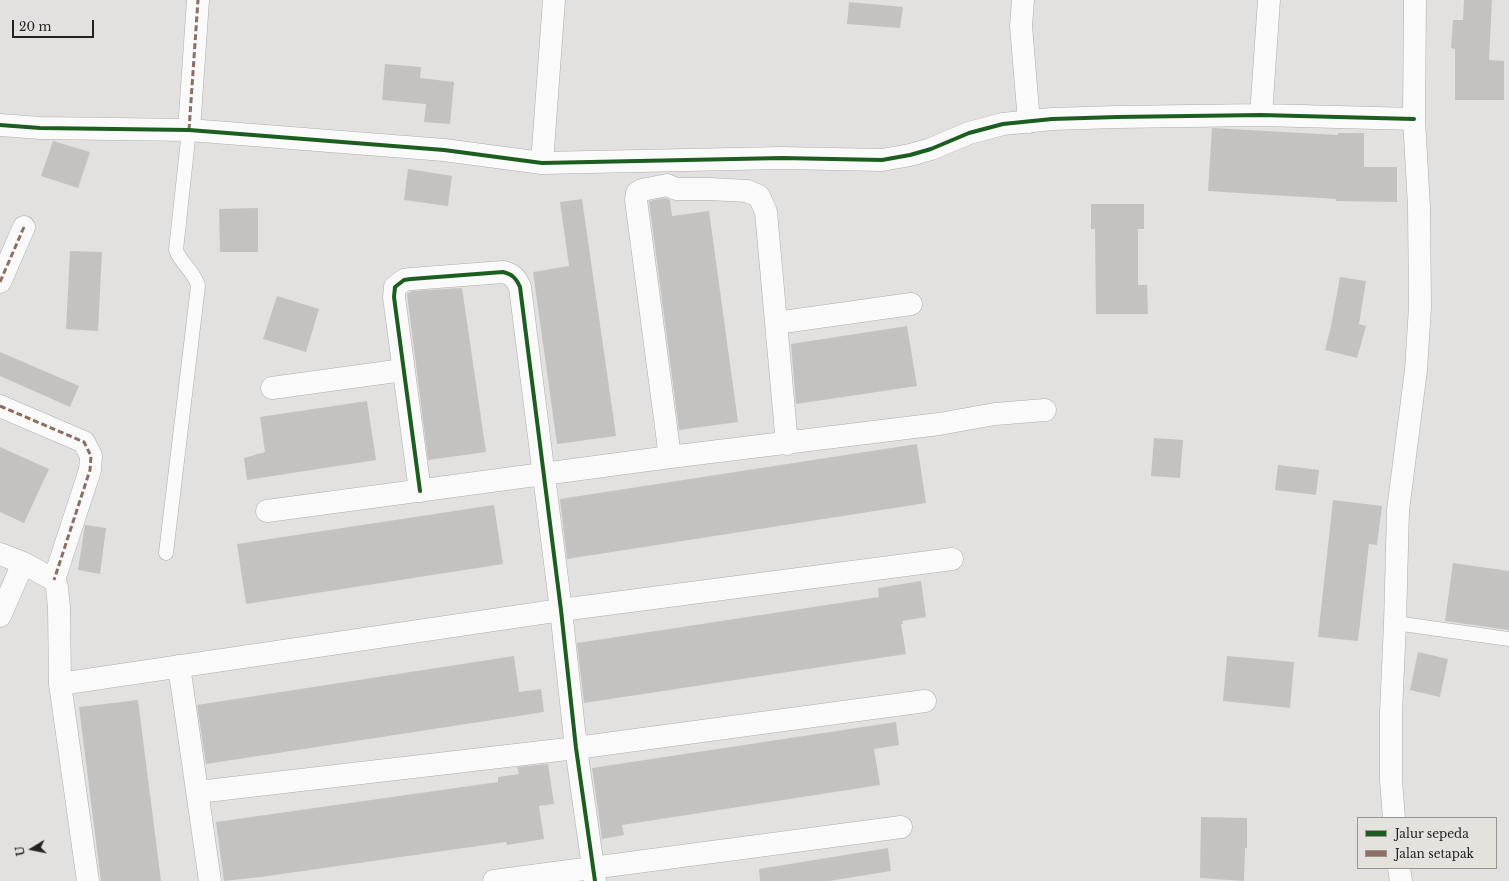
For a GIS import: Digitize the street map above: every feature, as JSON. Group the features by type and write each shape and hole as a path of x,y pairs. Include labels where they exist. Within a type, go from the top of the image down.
{"street":[{"path":"188,130 198,0"},
{"path":"542,163 554,0"},
{"path":"1023,0 1021,26 1029,122"},
{"path":"1261,115 1269,0"},
{"path":"1394,817 1391,780 1391,713 1398,510 1416,370 1420,308 1419,207 1414,118 1415,0"},
{"path":"0,125 40,128 188,130 444,150 542,163 782,158 882,160 910,155 931,149 969,133 1003,124 1052,119 1261,115 1414,118"},
{"path":"670,457 636,200 637,194 642,190 667,185 676,189 747,191 759,196 766,212 787,444"},
{"path":"0,282 24,227"},
{"path":"420,491 394,297 395,288 404,280 411,279 495,272 503,272 513,276 520,287 561,610 576,748 594,875"},
{"path":"776,323 911,304"},
{"path":"272,388 403,370"},
{"path":"0,406 84,442 91,456 90,470 54,580"},
{"path":"267,511 670,457 787,444 939,424 995,414 1045,410"},
{"path":"0,554 23,562 54,580 57,587 59,597 60,684 88,881"},
{"path":"60,684 561,610 952,559"},
{"path":"0,616 23,562"},
{"path":"179,666 210,881"},
{"path":"198,792 576,748 925,701"},
{"path":"494,881 594,875 901,827"},
{"path":"1399,869 1401,881"}],"lane":[{"path":"166,553 198,286 195,278 180,260 176,250 188,130"},
{"path":"1395,623 1509,639"}],"building":[{"path":"1464,0 1492,0 1489,60 1504,61 1504,100 1455,100 1455,49 1451,48 1453,20 1463,20"},
{"path":"849,2 903,7 900,28 847,24"},
{"path":"385,64 421,67 420,78 454,82 450,124 424,122 426,104 382,100"},
{"path":"1212,128 1338,135 1338,133 1364,133 1364,167 1397,167 1397,202 1336,201 1336,199 1208,191"},
{"path":"53,141 90,152 78,188 41,176"},
{"path":"408,169 452,176 448,206 404,200"},
{"path":"666,198 670,200 672,216 709,211 738,422 679,430 649,201"},
{"path":"582,199 616,436 557,444 533,272 569,266 560,202"},
{"path":"1091,204 1144,204 1144,229 1138,229 1138,285 1147,285 1148,314 1096,314 1095,229 1091,229"},
{"path":"258,208 258,252 220,252 219,209"},
{"path":"70,251 102,252 98,331 66,329"},
{"path":"1340,277 1366,281 1359,324 1366,326 1357,358 1325,350"},
{"path":"462,288 486,452 428,460 407,294 412,291"},
{"path":"277,296 319,309 306,352 263,339"},
{"path":"907,326 917,386 796,404 791,344"},
{"path":"0,352 79,386 70,407 0,376"},
{"path":"367,401 376,460 247,480 244,458 265,452 260,417"},
{"path":"1154,438 1183,440 1180,478 1151,476"},
{"path":"917,444 926,503 567,559 560,499"},
{"path":"0,447 49,469 24,523 0,512"},
{"path":"1278,465 1319,470 1316,495 1275,490"},
{"path":"1333,500 1382,506 1377,545 1369,544 1358,641 1318,637"},
{"path":"494,505 503,564 246,604 237,544"},
{"path":"85,525 106,528 100,574 78,570"},
{"path":"1453,563 1509,571 1509,630 1445,621"},
{"path":"921,581 926,617 902,621 903,624 901,624 906,654 584,703 577,643 879,597 878,588"},
{"path":"1418,652 1448,659 1440,697 1410,690"},
{"path":"514,656 519,692 541,689 544,712 206,764 197,705"},
{"path":"1227,656 1294,662 1290,708 1223,701"},
{"path":"138,700 161,881 101,881 79,707"},
{"path":"896,722 899,745 874,749 880,785 622,825 624,835 602,839 592,768"},
{"path":"548,764 554,804 539,806 544,839 507,845 506,842 224,881 216,822 498,782 498,777 519,774 517,767"},
{"path":"1201,817 1247,818 1247,848 1245,848 1244,881 1200,878"},
{"path":"888,848 891,871 829,881 760,881 759,869"}],"marked path":[{"path":"189,130 198,0"},
{"path":"0,282 24,227"},
{"path":"0,406 84,442 91,456 90,470 54,580"}],"cycle path":[{"path":"0,125 40,128 189,130 444,150 542,163 782,158 882,160 910,155 931,149 969,133 1003,124 1052,119 1261,115 1414,119"},
{"path":"420,491 394,297 395,287 404,280 411,279 503,272 509,274 515,279 520,287 561,610 576,748 595,881"}]}
